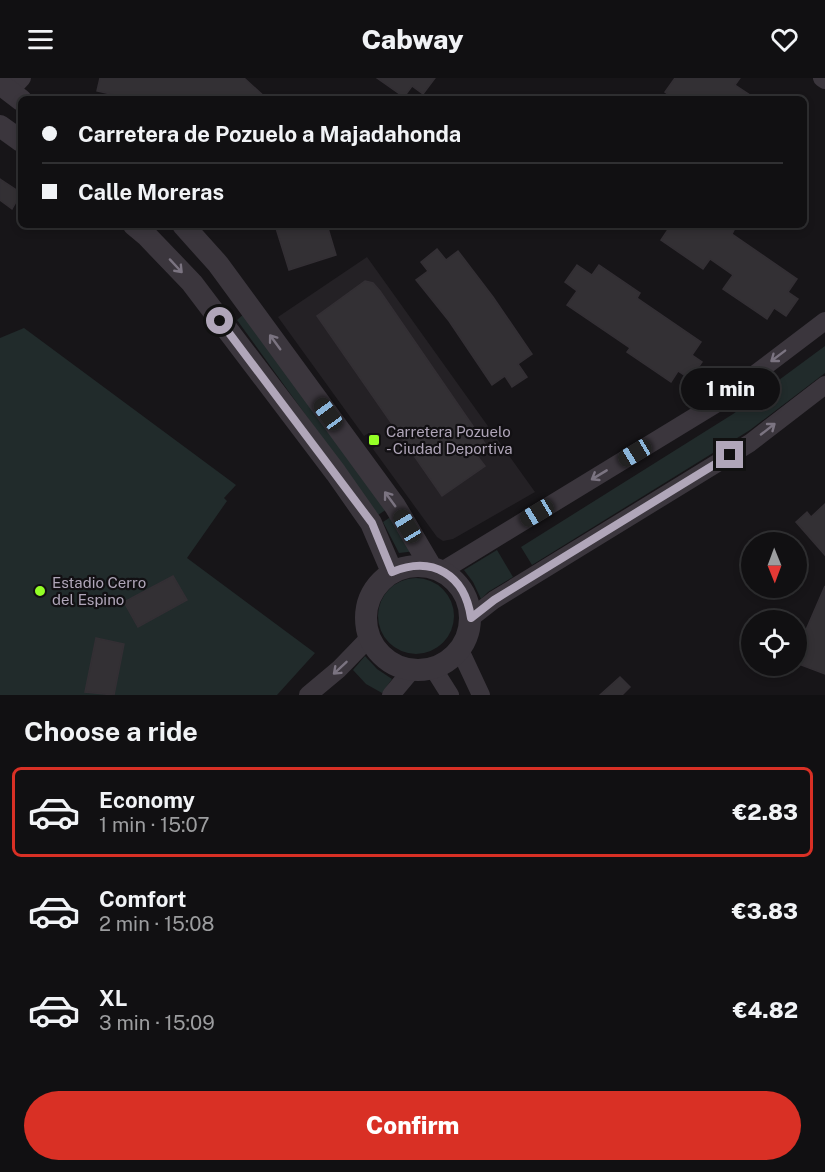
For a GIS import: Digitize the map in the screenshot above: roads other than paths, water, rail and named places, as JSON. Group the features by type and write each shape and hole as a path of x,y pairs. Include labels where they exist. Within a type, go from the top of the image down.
{"street":[{"path":"0,126 18,139"},
{"path":"138,228 192,283 336,473 372,523 392,572"},
{"path":"186,228 218,264 395,506 437,569"},
{"path":"437,569 714,405 825,321"},
{"path":"471,618 494,600 750,443 825,385"},
{"path":"418,565 437,569 454,579 463,590 469,604 470,629 460,650 443,664 423,669 398,667 376,650 369,638 365,615 368,602 373,590 381,580 392,572 418,565"},
{"path":"308,695 339,669 369,638"},
{"path":"460,650 481,695"},
{"path":"391,695 423,669"},
{"path":"423,669 450,695"}],"place":[{"name":"Carretera Pozuelo - Ciudad Deportiva","path":"374,440"},
{"name":"Estadio Cerro del Espino","path":"40,591"}]}
